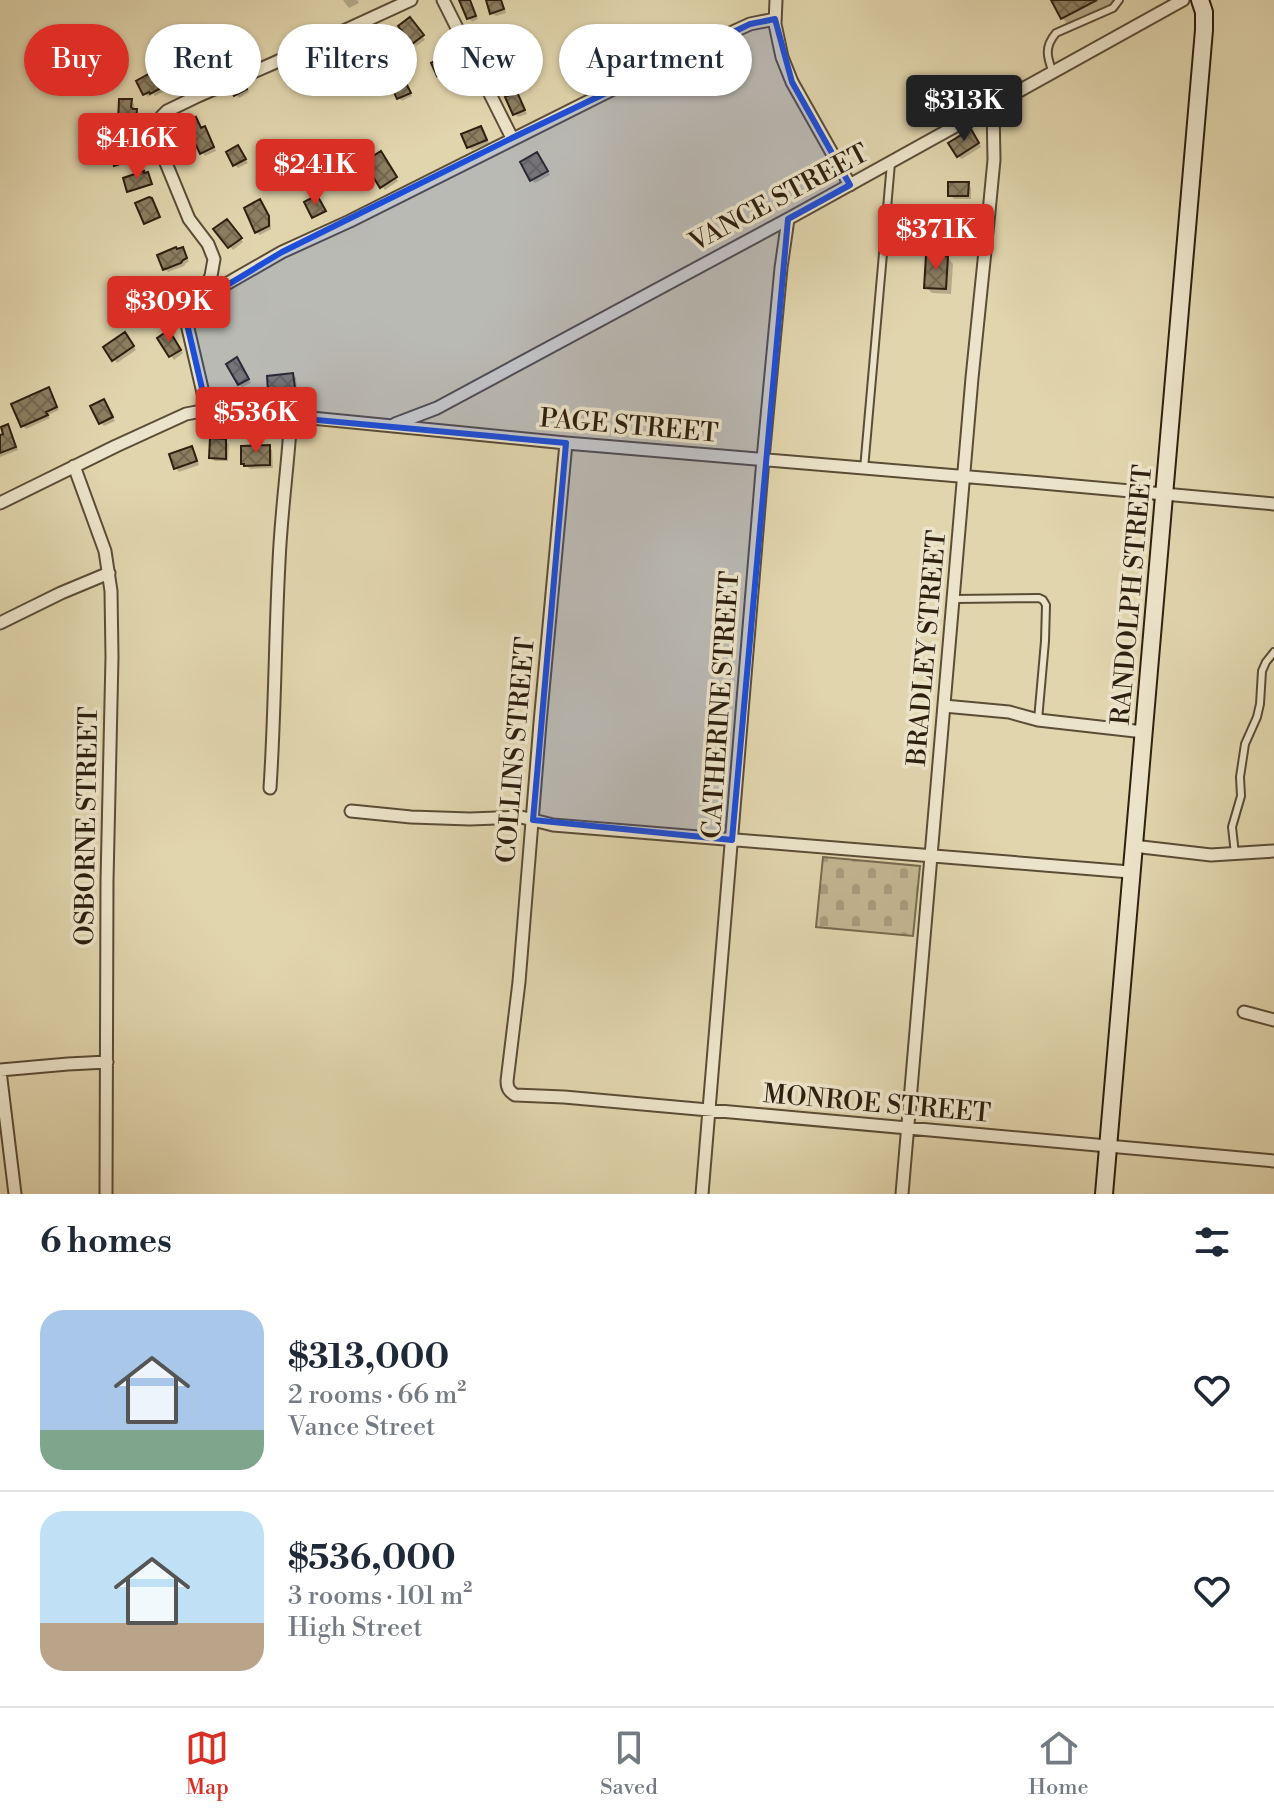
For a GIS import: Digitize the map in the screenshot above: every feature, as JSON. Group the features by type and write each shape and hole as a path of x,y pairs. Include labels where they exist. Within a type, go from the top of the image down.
{"street":[{"path":"200,299 211,276 214,259 179,199 156,138 158,123 167,111 411,0"},
{"path":"443,0 512,138"},
{"path":"776,0 775,19 782,57 792,82 850,185"},
{"name":"VANCE STREET","path":"391,426 437,408 891,163 1183,0"},
{"name":"RANDOLPH STREET","path":"1104,1194 1204,30 1200,0"},
{"path":"207,410 186,316 189,308 200,299 282,252 409,192 512,138 736,30 755,22 775,19"},
{"name":"BRADLEY STREET","path":"902,1194 994,160 993,106"},
{"name":"CATHERINE STREET","path":"702,1194 763,459 788,219"},
{"name":"PAGE STREET","path":"0,503 186,414 207,410 1274,504"},
{"path":"270,788 279,559 291,416"},
{"name":"COLLINS STREET","path":"509,1060 519,982 566,443"},
{"name":"OSBORNE STREET","path":"74,466 98,527 109,573 112,657 106,1194"},
{"path":"0,623 109,573"},
{"path":"944,706 1009,712 1038,720 1144,732"},
{"path":"351,811 411,817 510,817 553,825 1130,872"},
{"path":"1133,846 1211,855 1274,851"},
{"path":"1244,1012 1274,1020"},
{"name":"MONROE STREET","path":"509,1060 507,1086 515,1095 579,1098 1274,1161"},
{"path":"15,1194 0,1071 107,1062"}],"lane":[{"path":"1053,73 1047,48 1056,33 1113,8 1119,0"},
{"path":"864,469 891,163"},
{"path":"954,599 1043,600 1046,605 1045,641 1038,720"},
{"path":"1235,854 1232,827 1241,796 1240,777 1245,744 1257,717 1262,671 1274,652"}],"highlighted area":[{"path":"775,19 792,82 850,185 788,219 732,840 533,820 566,443 207,410 187,324 189,308 282,252 512,138 750,24"}],"green space":[{"path":"823,857 920,866 913,936 816,927"}],"building":[{"path":"459,0 470,0 476,16 467,19"},
{"path":"486,0 501,0 504,9 490,14"},
{"path":"1051,0 1097,0 1061,19"},
{"path":"410,17 415,24 401,24"},
{"path":"417,26 424,35 417,40"},
{"path":"145,76 145,94 143,95 136,81"},
{"path":"935,92 941,104 926,112 920,100"},
{"path":"519,96 525,110 513,115 505,97"},
{"path":"119,99 132,99 131,107 137,109 136,120 127,120 126,124 118,122"},
{"path":"196,117 201,128 205,126 214,147 200,154 196,145 192,147 188,139 185,141 180,131 183,130 181,125"},
{"path":"481,126 487,140 467,148 461,134"},
{"path":"971,129 979,143 957,157 948,143"},
{"path":"130,136 132,144 140,143 144,156 114,166 108,146"},
{"path":"238,145 246,159 233,166 226,152"},
{"path":"381,151 397,177 380,188 364,162"},
{"path":"537,152 548,171 530,181 520,162"},
{"path":"148,172 152,184 127,192 123,178"},
{"path":"948,182 969,182 968,196 948,196"},
{"path":"317,195 326,211 312,218 304,202"},
{"path":"149,197 160,217 144,224 135,203"},
{"path":"260,199 269,216 269,226 255,233 244,208"},
{"path":"940,215 955,217 953,244 938,242"},
{"path":"227,219 242,238 228,248 213,229"},
{"path":"183,247 187,258 163,270 157,255"},
{"path":"926,255 948,256 946,289 924,288"},
{"path":"169,330 181,350 169,357 157,338"},
{"path":"125,332 134,346 112,361 103,347"},
{"path":"237,357 249,379 238,385 226,364"},
{"path":"293,373 295,388 268,391 267,376"},
{"path":"49,387 57,407 46,412 48,415 21,427 11,404"},
{"path":"104,399 113,417 99,424 90,406"},
{"path":"8,424 16,447 0,453 1,427"},
{"path":"210,438 226,439 226,459 209,458"},
{"path":"270,445 270,465 241,464 241,446"},
{"path":"192,446 197,461 174,469 169,454"}]}
